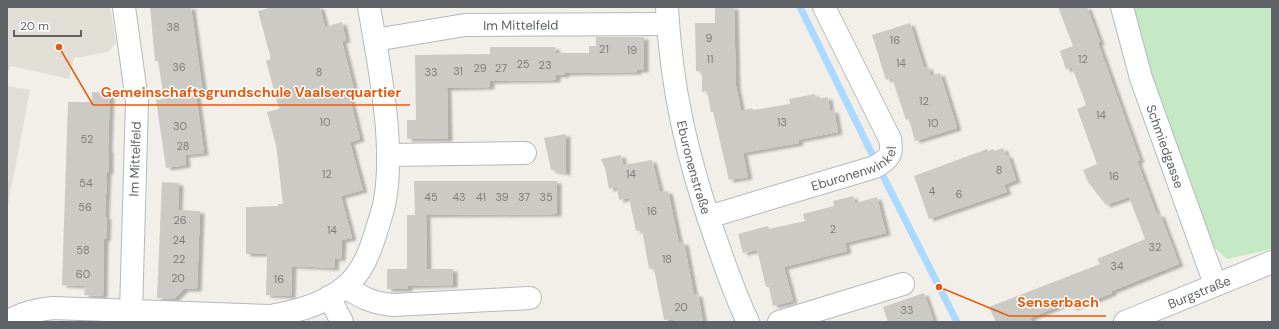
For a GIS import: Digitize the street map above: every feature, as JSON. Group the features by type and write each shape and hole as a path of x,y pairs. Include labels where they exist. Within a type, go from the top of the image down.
{"street":[{"name":"Im Mittelfeld","path":"124,7 137,101 130,312"},
{"path":"7,322 18,315 34,310 53,308 270,316 289,313 307,307 337,292 357,275 370,253 385,200 388,155 375,40 369,7"},
{"name":"Eburonenwinkel","path":"708,217 875,167 888,159 892,150 890,139 824,7"},
{"name":"Schmiedgasse","path":"1122,7 1141,78 1215,284"},
{"name":"Im Mittelfeld","path":"375,40 464,25 668,15"},
{"name":"Eburonenstraße","path":"668,15 676,95 689,158 725,267 748,322"},
{"path":"388,155 525,153"},
{"name":"Burgstraße","path":"1125,322 1272,262"},
{"path":"779,322 903,284"},
{"path":"337,292 377,303 393,305 530,298"},
{"path":"337,292 342,322"}],"shaded area":[{"path":"7,7 110,7 116,43 108,52 74,58 69,79 11,66 9,70 7,70"},
{"path":"7,86 30,90 7,210"}],"green space":[{"path":"1134,7 1272,7 1272,249 1227,259 1213,246 1182,163 1138,36"}],"building":[{"path":"150,7 191,7 203,93 196,94 204,153 185,155 186,165 166,168 156,100 164,99 158,61 155,61"},
{"path":"273,7 320,7 325,27 342,22 346,40 342,41 354,89 348,91 360,139 350,142 363,190 341,196 352,238 342,240 341,259 335,258 334,268 292,266 291,296 266,295 267,254 246,254 246,207 278,206 278,204 283,204 276,145 267,112 279,109 266,61 271,59 258,11"},
{"path":"715,7 734,7 736,86 741,111 752,108 753,110 790,104 789,99 815,94 816,99 828,97 830,111 834,110 838,132 798,140 799,143 743,153 748,177 729,180 707,91 702,92 702,72 696,71 695,23 715,23"},
{"path":"1058,7 1087,7 1100,42 1098,43 1140,160 1137,161 1157,215 1160,214 1179,264 1112,291 1112,293 1090,302 1089,301 1072,308 1069,302 1030,318 1032,322 996,322 989,307 1100,264 1097,259 1145,239 1129,197 1106,205 1088,182 1083,170 1097,164 1077,109 1086,105 1072,67 1066,70 1060,51 1073,46"},
{"path":"910,23 924,68 928,67 931,76 940,73 957,128 915,141 909,119 906,120 892,78 886,80 872,35"},
{"path":"596,37 644,37 644,70 637,70 637,72 565,73 565,75 556,75 556,80 490,81 490,87 447,88 448,139 407,139 407,120 416,120 415,55 490,54 490,47 555,47 556,53 589,53 589,46 596,46"},
{"path":"92,92 110,93 108,150 109,172 107,171 105,217 107,217 106,239 104,239 103,296 84,295 85,286 62,285 68,102 92,102"},
{"path":"566,134 566,173 551,170 544,138"},
{"path":"1003,148 1006,156 1008,155 1016,180 1004,185 1007,192 929,219 914,176 987,149 988,151 994,149 994,151"},
{"path":"621,155 623,165 652,160 660,192 668,191 679,243 684,242 694,295 698,294 703,322 673,322 673,319 664,320 654,268 649,269 642,230 636,231 629,198 619,200 617,187 609,189 605,168 601,159"},
{"path":"414,181 557,181 557,214 415,215"},
{"path":"162,182 179,183 178,210 200,211 197,289 184,289 174,299 157,298"},
{"path":"853,196 855,203 877,197 886,233 845,243 847,251 784,267 793,301 773,306 769,287 766,287 757,250 743,253 738,234 768,226 769,229 805,221 803,214 834,206 833,201"},
{"path":"407,215 426,215 427,269 453,269 453,285 408,286 408,289 387,289 387,269 407,269"},
{"path":"924,293 934,322 888,322 883,307"}],"waterway":[{"path":"800,7 872,154"},
{"path":"881,172 957,322"}],"place":[{"name":"Gemeinschaftsgrundschule Vaalserquartier","path":"59,47"},
{"name":"Senserbach","path":"939,287"}]}
